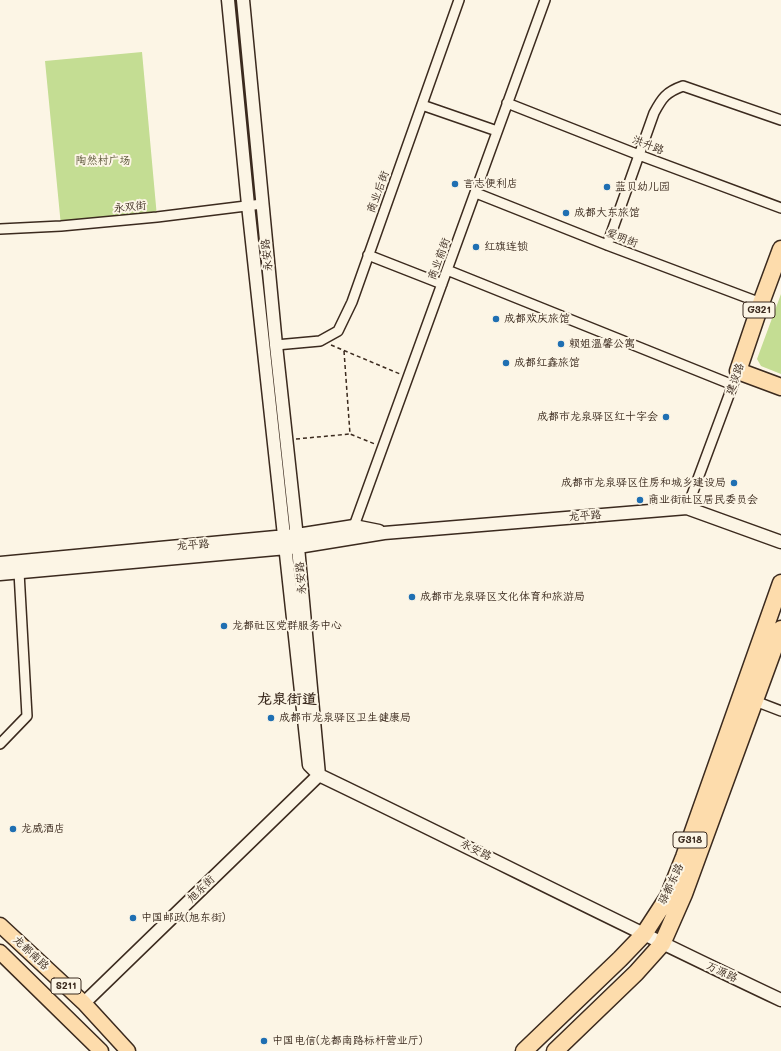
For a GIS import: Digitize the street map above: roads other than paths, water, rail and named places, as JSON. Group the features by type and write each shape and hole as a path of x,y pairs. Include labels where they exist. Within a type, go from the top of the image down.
{"highway":[{"name":"建设路","path":"736,378 781,249"},
{"path":"736,378 781,387"},
{"name":"驿都东路","path":"524,1051 644,934 668,897 684,857 781,583"},
{"name":"驿都东路","path":"554,1051 636,973 662,944 684,894 781,628"}],"main road":[{"name":"龙都南路","path":"0,925 84,1003 128,1051"},
{"name":"龙都南路","path":"0,952 101,1051"}],"street":[{"path":"228,0 248,205 309,765 319,775"},
{"name":"永安路","path":"243,0 276,345 298,541 319,775 482,853 662,944"},
{"name":"商业后街","path":"276,345 320,340 338,331 352,302 459,0"},
{"name":"商业前街","path":"354,526 545,0"},
{"path":"607,245 654,113 662,99 671,90 683,86 781,120"},
{"name":"洪升路","path":"507,103 639,155 781,208"},
{"path":"422,105 498,131"},
{"name":"爱明街","path":"476,192 607,245 761,304"},
{"name":"永双街","path":"0,229 157,217 262,204"},
{"path":"368,256 442,284"},
{"path":"447,270 736,378"},
{"name":"建设路","path":"687,508 736,378"},
{"name":"龙平路","path":"0,563 298,541 384,532 687,508 781,542"},
{"name":"龙平路","path":"298,541 354,526 384,532"},
{"name":"龙平路","path":"0,574 285,542"},
{"path":"0,744 27,716 19,572"},
{"path":"755,701 781,711"},
{"name":"旭东街","path":"84,1003 319,775"},
{"name":"万源路","path":"662,944 781,1000"}],"place":[{"name":"言志便利店","path":"455,184"},
{"name":"蓝贝幼儿园","path":"607,187"},
{"name":"成都大东旅馆","path":"566,213"},
{"name":"红旗连锁","path":"476,247"},
{"name":"成都欢庆旅馆","path":"496,319"},
{"name":"赖姐温馨公寓","path":"561,344"},
{"name":"成都红鑫旅馆","path":"506,363"},
{"name":"成都市龙泉驿区红十字会","path":"666,417"},
{"name":"成都市龙泉驿区住房和城乡建设局","path":"734,483"},
{"name":"商业街社区居民委员会","path":"640,500"},
{"name":"成都市龙泉驿区文化体育和旅游局","path":"412,597"},
{"name":"龙都社区党群服务中心","path":"224,626"},
{"name":"成都市龙泉驿区卫生健康局","path":"271,718"},
{"name":"龙威酒店","path":"13,829"},
{"name":"中国邮政(旭东街)","path":"133,918"},
{"name":"中国电信(龙都南路标杆营业厅)","path":"264,1041"}],"district":[{"name":"龙泉街道","path":"287,699"}],"park label":[{"name":"陶然村广场","path":"103,161"}]}
